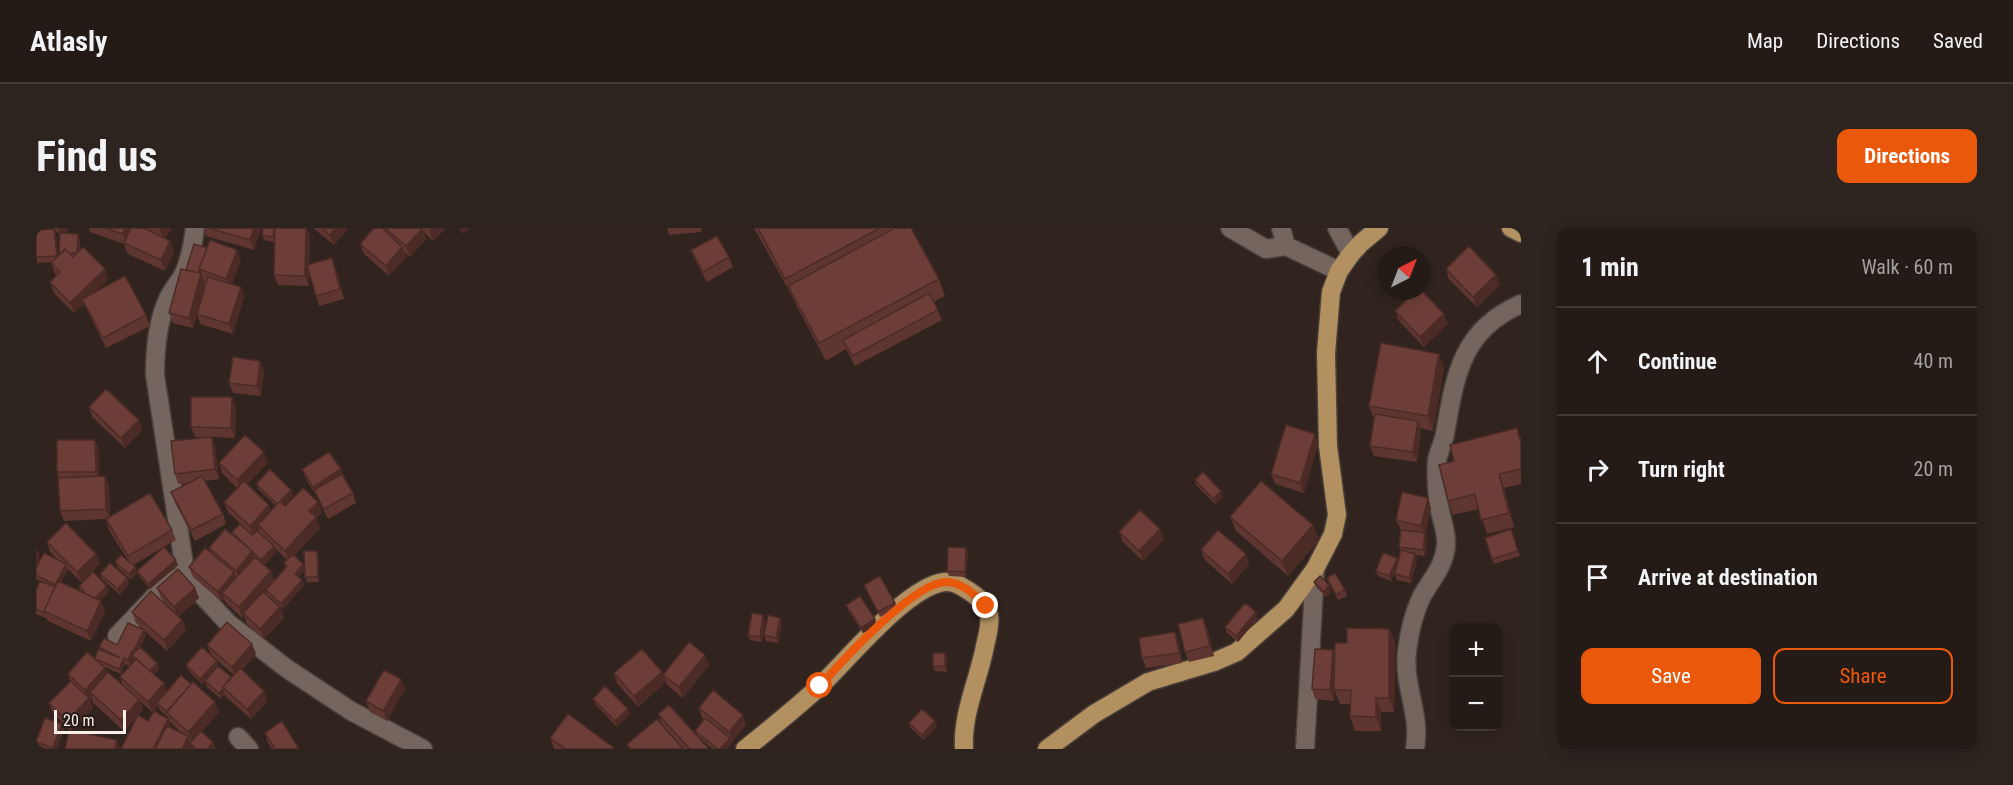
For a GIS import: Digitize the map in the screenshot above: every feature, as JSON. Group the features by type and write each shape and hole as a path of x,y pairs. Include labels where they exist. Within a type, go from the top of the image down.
{"main road":[{"path":"1047,749 1094,714 1148,682 1214,662 1237,651 1286,609 1315,569 1333,534 1337,515 1328,446 1326,352 1331,292 1339,271 1351,254 1360,243 1379,228"},
{"path":"1511,228 1521,232"},
{"path":"745,749 820,686 903,605 931,586 945,582 958,584 977,596 986,606 989,614 989,627 966,718 964,749"}],"street":[{"path":"195,228 184,273 168,298 162,313 155,355 155,375 185,571 202,595 228,623 286,668 351,711 423,749"},
{"path":"1230,228 1266,249 1283,237 1339,271"},
{"path":"1337,228 1351,254"},
{"path":"1415,749 1418,730 1406,674 1407,650 1421,598 1439,572 1444,560 1445,525 1439,506 1437,459 1443,445 1452,393 1463,357 1477,335 1492,320 1521,304"},
{"path":"1305,749 1315,569"},
{"path":"117,636 158,592 185,571"}],"building":[{"path":"106,228 125,228 123,234"},
{"path":"131,228 144,228 170,241 161,260 124,243"},
{"path":"209,228 254,228 250,240"},
{"path":"263,228 274,228 273,237 262,235"},
{"path":"275,228 306,228 305,276 274,275"},
{"path":"322,228 335,228 330,235"},
{"path":"374,228 382,228 402,247 386,266 360,244"},
{"path":"385,228 422,228 422,229 406,246"},
{"path":"758,228 880,228 785,279"},
{"path":"895,228 911,228 939,279 819,343 788,286"},
{"path":"54,229 57,256 36,257 36,230"},
{"path":"60,233 78,234 77,253 69,253 65,249 59,253"},
{"path":"717,236 729,257 703,272 691,250"},
{"path":"210,240 237,250 226,279 199,269"},
{"path":"194,244 207,248 199,269 200,273 186,270"},
{"path":"1469,246 1496,275 1473,297 1446,269"},
{"path":"83,247 105,269 70,303 50,282 60,272 51,263 65,249 73,257"},
{"path":"332,258 340,289 316,296 307,265"},
{"path":"181,269 201,273 189,318 169,313"},
{"path":"125,276 146,315 103,338 82,299"},
{"path":"208,277 241,287 229,324 197,314"},
{"path":"929,293 938,310 852,356 843,340"},
{"path":"1406,300 1431,300 1444,314 1420,337 1395,311"},
{"path":"1381,343 1439,354 1428,416 1369,406"},
{"path":"233,357 260,361 257,386 229,383"},
{"path":"106,389 139,420 121,438 89,407"},
{"path":"191,397 232,397 231,428 191,427"},
{"path":"1375,414 1418,421 1413,452 1370,446"},
{"path":"1286,425 1315,434 1300,483 1271,474"},
{"path":"1517,428 1521,443 1521,469 1499,474 1509,513 1481,520 1475,494 1448,501 1439,465 1454,461 1450,445"},
{"path":"245,435 264,452 237,480 219,463"},
{"path":"212,437 215,469 175,474 171,441"},
{"path":"57,440 95,440 96,472 57,472"},
{"path":"329,452 341,469 313,487 302,469"},
{"path":"270,469 291,490 277,504 256,484"},
{"path":"1203,472 1221,491 1213,499 1195,480"},
{"path":"342,474 353,493 324,509 314,490"},
{"path":"105,476 106,509 60,511 58,478"},
{"path":"202,476 223,514 191,530 171,492"},
{"path":"244,481 269,505 250,526 224,502"},
{"path":"1261,481 1313,525 1282,561 1230,517"},
{"path":"303,488 318,502 309,511 316,517 285,551 258,525 280,501 285,506"},
{"path":"1402,492 1428,498 1421,526 1396,520"},
{"path":"150,493 172,530 128,556 106,519"},
{"path":"1140,510 1160,529 1139,551 1119,532"},
{"path":"66,523 96,554 77,572 47,542"},
{"path":"240,524 252,535 257,531 274,546 261,560 232,532"},
{"path":"225,529 252,551 236,571 209,548"},
{"path":"1511,529 1518,551 1492,559 1485,538"},
{"path":"1218,530 1246,554 1228,574 1201,550"},
{"path":"1401,530 1425,533 1423,550 1399,547"},
{"path":"164,547 176,560 148,584 137,571"},
{"path":"948,547 966,548 965,572 947,571"},
{"path":"205,548 234,572 218,592 189,567"},
{"path":"1401,550 1415,554 1409,578 1395,574"},
{"path":"304,551 317,551 318,577 305,577"},
{"path":"44,553 66,564 55,585 36,575 36,568"},
{"path":"1383,553 1397,558 1389,576 1376,571"},
{"path":"293,554 303,564 295,574 302,580 281,604 266,590 287,566 284,563"},
{"path":"121,555 135,567 129,574 115,562"},
{"path":"255,557 271,571 239,607 222,593"},
{"path":"110,563 127,578 118,589 100,574"},
{"path":"178,569 195,588 174,607 157,588"},
{"path":"93,572 107,586 95,598 86,594 79,586"},
{"path":"1335,573 1345,590 1336,595 1327,578"},
{"path":"880,576 895,603 878,612 864,585"},
{"path":"1320,576 1329,585 1324,592 1314,582"},
{"path":"40,581 55,587 45,613 36,609 36,590"},
{"path":"58,581 101,601 87,631 44,611"},
{"path":"151,591 182,620 164,640 132,612"},
{"path":"263,592 280,607 260,629 243,613"},
{"path":"860,596 875,619 861,628 846,605"},
{"path":"1245,603 1256,612 1236,636 1225,627"},
{"path":"752,613 763,615 760,637 748,635"},
{"path":"768,615 780,618 776,638 764,635"},
{"path":"1203,618 1210,646 1185,652 1178,624"},
{"path":"227,622 252,644 232,667 207,645"},
{"path":"128,623 144,630 128,660 124,658 119,669 95,659 98,649 120,658 99,647 104,638 117,645"},
{"path":"1347,628 1389,629 1389,698 1376,698 1376,717 1350,716 1351,690 1334,690 1335,643 1347,643"},
{"path":"1175,632 1179,653 1142,658 1139,638"},
{"path":"689,642 705,655 679,687 663,675"},
{"path":"140,647 157,663 150,671 132,655"},
{"path":"202,647 217,661 200,679 186,665"},
{"path":"642,649 662,672 634,696 614,673"},
{"path":"1315,649 1333,650 1330,690 1312,689"},
{"path":"87,652 105,668 85,690 68,674"},
{"path":"933,653 945,653 945,666 933,666"},
{"path":"136,659 164,683 148,702 120,677"},
{"path":"218,666 231,677 219,693 205,681"},
{"path":"240,668 264,691 247,709 223,687"},
{"path":"384,670 401,679 383,711 366,701"},
{"path":"108,672 139,700 121,720 90,692"},
{"path":"181,675 191,684 167,712 157,703"},
{"path":"71,681 89,698 67,721 49,703"},
{"path":"193,682 215,702 188,732 166,712"},
{"path":"605,686 628,709 615,721 593,699"},
{"path":"713,690 743,715 729,732 699,708"},
{"path":"669,705 707,749 690,749 658,714"},
{"path":"922,709 935,721 922,735 909,723"},
{"path":"154,711 168,719 153,749 121,749 138,715 148,721"},
{"path":"568,714 613,747 611,749 566,749 550,738"},
{"path":"45,718 62,724 53,748 36,742"},
{"path":"705,718 730,738 720,749 695,731"},
{"path":"657,719 683,749 631,749 627,744"},
{"path":"282,721 299,749 275,749 265,733"},
{"path":"167,726 188,736 182,749 155,749"},
{"path":"69,730 117,740 115,749 65,749"},
{"path":"201,731 213,742 207,749 196,749 190,743"}],"route":[{"path":"820,686 885,620 931,586 945,582 958,584 977,596 986,606"}]}
